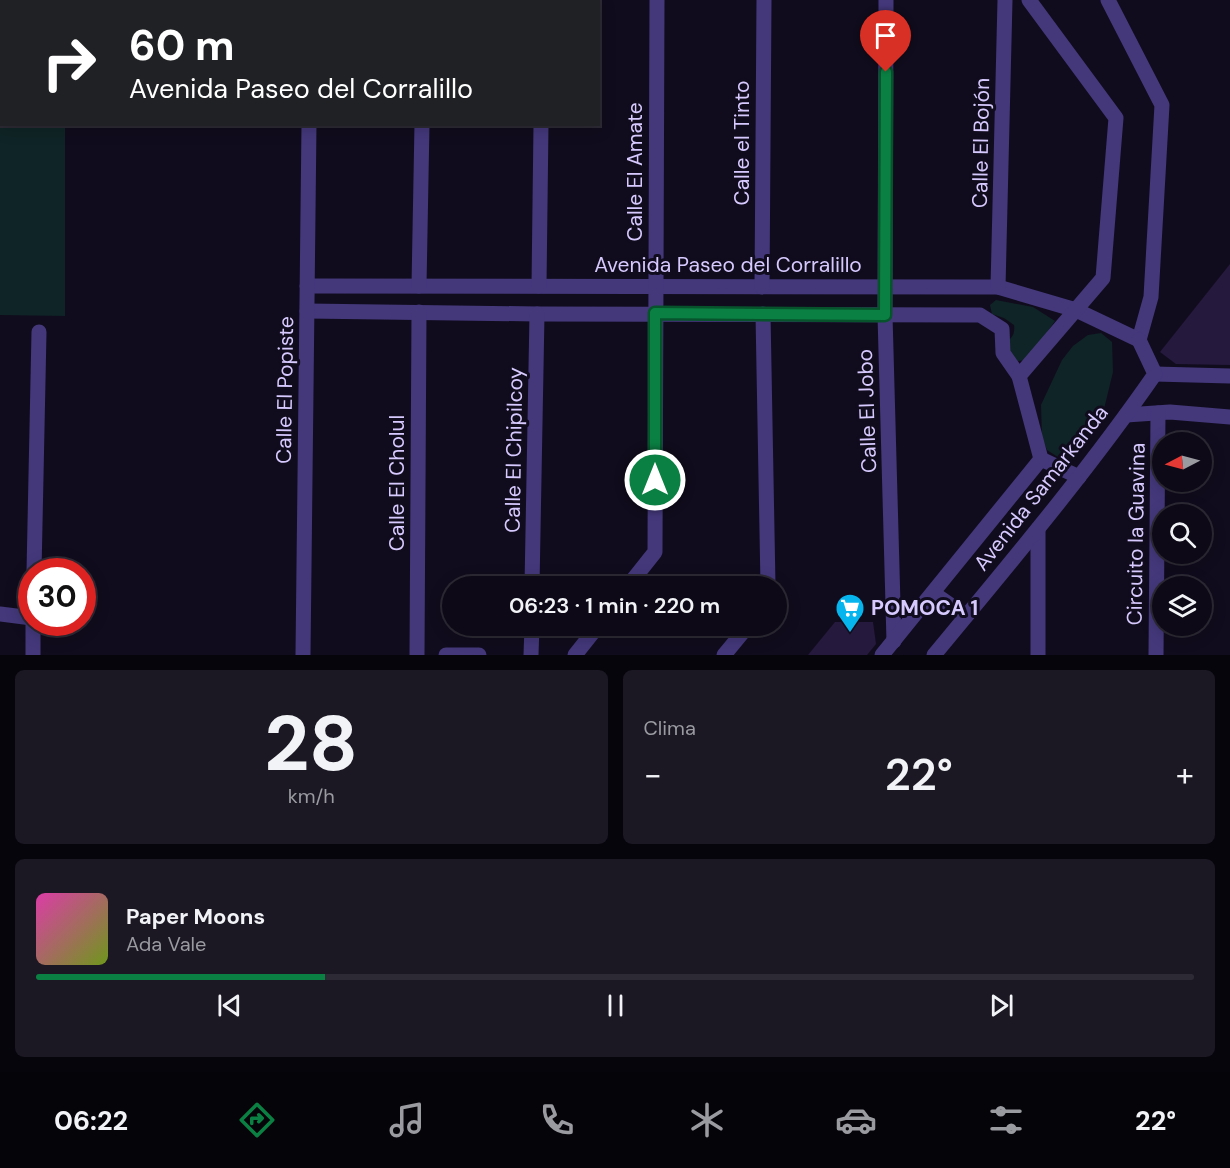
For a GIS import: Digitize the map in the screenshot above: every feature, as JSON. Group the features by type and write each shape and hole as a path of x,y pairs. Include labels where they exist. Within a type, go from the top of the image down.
{"street":[{"name":"Calle El Amate","path":"636,576 655,552 657,0"},
{"name":"Calle el Tinto","path":"762,287 764,0"},
{"name":"Calle El Jobo","path":"886,0 885,315 894,641"},
{"name":"Calle El Bojón","path":"998,287 1005,0"},
{"path":"307,311 980,315 1002,330 1003,353 1020,376 1103,278 1116,118 1029,0"},
{"path":"1108,0 1162,105 1151,297 1139,340 1155,374 1230,376"},
{"name":"Calle El Popiste","path":"303,655 309,126"},
{"path":"419,286 422,126"},
{"path":"539,286 541,126"},
{"name":"Avenida Paseo del Corralillo","path":"307,286 998,287 1076,310 1139,340"},
{"name":"Calle El Cholul","path":"417,655 419,312"},
{"name":"Calle El Chipilcoy","path":"532,576 537,314"},
{"path":"763,314 768,576"},
{"path":"34,558 39,332"},
{"name":"Avenida Samarkanda","path":"933,655 1038,529 1155,374"},
{"name":"Avenida Samarkanda","path":"882,655 1041,459 1020,376"},
{"path":"1126,415 1158,413 1230,417"},
{"name":"Circuito la Guavina","path":"1156,655 1158,413"},
{"path":"1041,459 1078,477"},
{"path":"1038,529 1038,655"},
{"path":"933,593 966,616"},
{"path":"0,614 18,616"},
{"path":"33,636 33,655"},
{"path":"531,655 532,636"},
{"path":"575,655 590,636"},
{"path":"724,655 740,636"},
{"path":"446,655 479,655"}],"green space":[{"path":"0,126 65,126 65,316 0,315"},
{"path":"996,300 1033,307 1055,321 1027,360 1018,361 1010,356 1007,342 1013,335 1014,325 992,314 990,305"},
{"path":"1101,333 1112,342 1113,372 1104,409 1096,429 1070,458 1058,457 1047,450 1042,437 1041,405 1062,360 1073,346 1088,335"}],"building":[{"path":"1230,264 1230,365 1176,364 1160,352"},
{"name":"POMOCA 1","path":"835,622 873,622 876,644 867,655 808,655"}],"place":[{"name":"POMOCA 1","path":"850,634"}],"route":[{"path":"655,480 655,313 885,315 886,72"}]}
